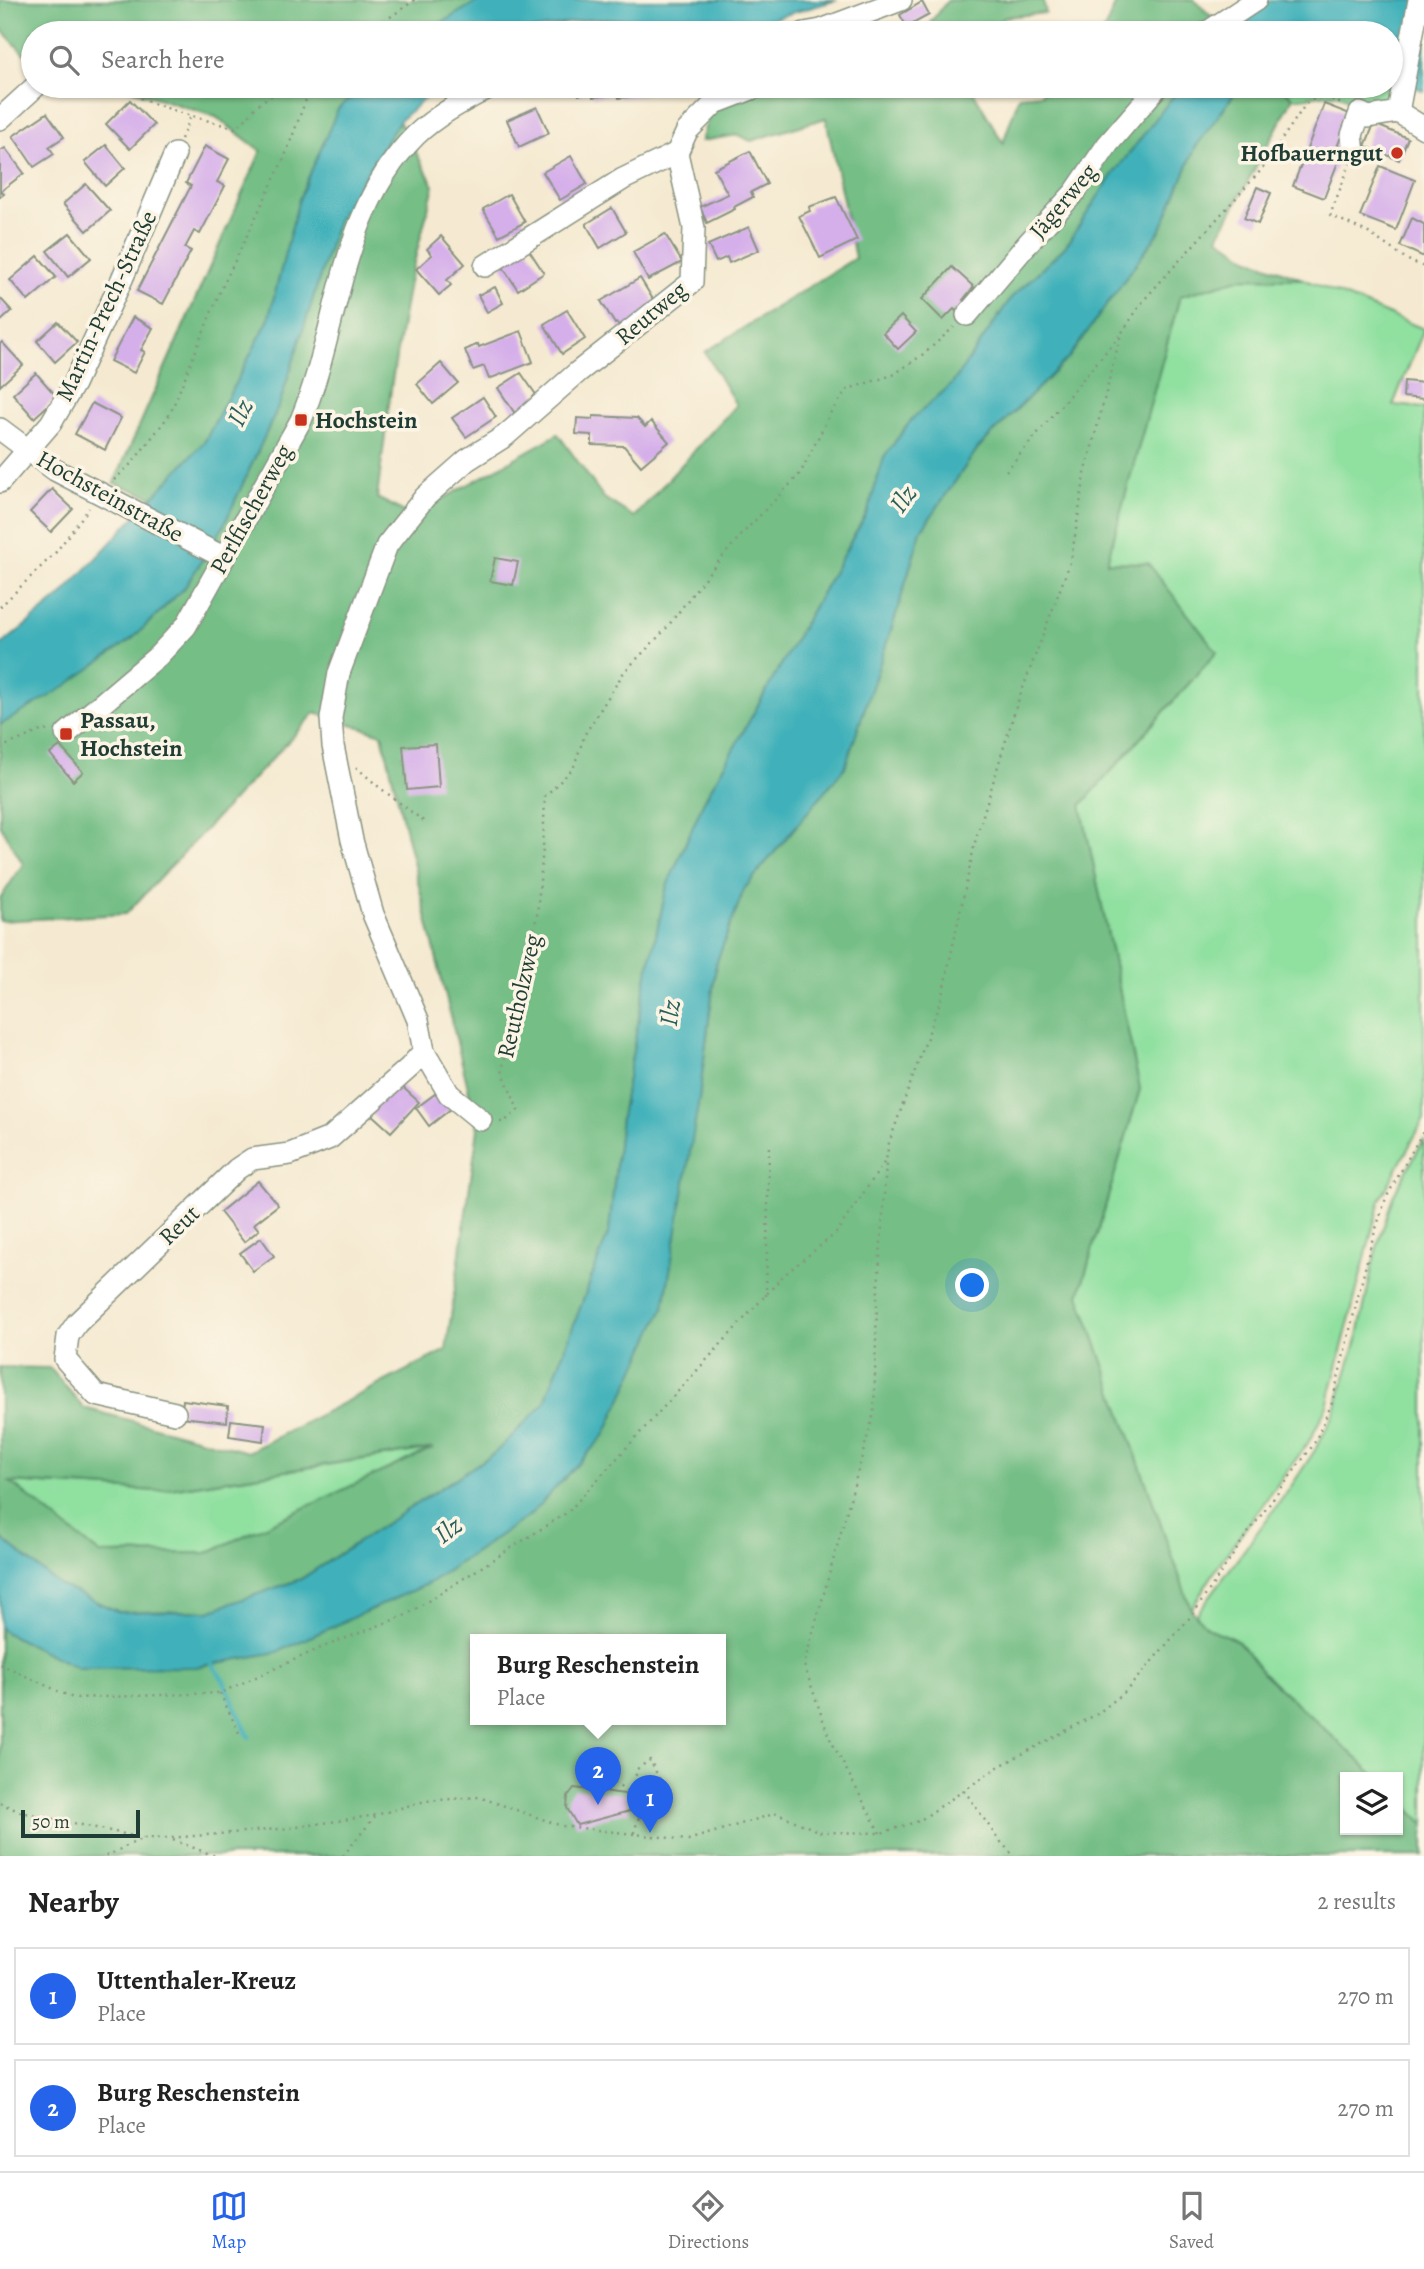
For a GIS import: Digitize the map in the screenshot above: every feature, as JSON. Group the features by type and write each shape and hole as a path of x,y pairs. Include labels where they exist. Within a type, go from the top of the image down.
{"street":[{"path":"846,21 901,0"},
{"path":"1224,21 1256,0"},
{"path":"1403,84 1419,0"},
{"path":"863,21 876,10"},
{"path":"0,119 23,98"},
{"name":"Perlfischerweg","path":"66,734 158,656 186,626 217,554 265,485 309,401 352,245 371,197 397,155 418,133 447,111 470,98"},
{"path":"485,266 623,180 677,153 687,131 715,103 728,98"},
{"name":"Jägerweg","path":"967,315 1075,192 1108,144 1148,98"},
{"path":"1399,105 1400,98"},
{"path":"1354,153 1352,135 1360,113 1368,117 1399,105"},
{"path":"1399,105 1424,128"},
{"name":"Reutweg","path":"333,746 331,719 337,684 355,626 387,545 425,497 467,460 505,436 578,372 692,282 694,228 677,153"},
{"name":"Martin-Prech-Straße","path":"0,482 51,423 74,384 175,154"},
{"name":"Hochsteinstraße","path":"0,429 55,470 217,554"},
{"path":"333,746 352,840 373,914 418,1020 424,1051 449,1094 481,1120"},
{"name":"Reut","path":"175,1413 96,1395 65,1359 68,1336 237,1169 252,1159 290,1154 330,1138 401,1076 424,1051"}],"path":[{"path":"385,21 415,0"},
{"path":"140,98 235,128 243,124 258,105 268,98"},
{"path":"0,607 108,498 170,414 218,296 285,156 307,98"},
{"path":"1006,471 1121,334 1143,301 1262,169 1284,132 1311,98"},
{"path":"1328,98 1360,113"},
{"path":"175,154 191,116"},
{"path":"1354,153 1330,215 1367,232 1408,260 1424,267"},
{"name":"Reutholzweg","path":"481,1120 504,1122 518,1110 502,1070 537,915 545,796 573,769 585,734 625,672 665,630 743,533 800,474 831,412 848,389 893,375 925,353 967,315"},
{"path":"881,1833 829,1737 804,1665 874,1413 877,1304 889,1143 942,996 976,838 1017,704 1071,559 1085,474 1121,334"},
{"path":"0,748 43,730 66,734"},
{"path":"333,746 379,787 426,822"},
{"path":"0,1803 21,1812 143,1838 170,1839 291,1828 376,1815 425,1801 479,1797 562,1826 688,1840 777,1813 820,1832 881,1833 919,1821 998,1767 1097,1714 1125,1692 1193,1614 1245,1537 1314,1444 1332,1403 1371,1244 1386,1198 1424,1130"},
{"path":"766,1296 769,1146"},
{"path":"0,1664 73,1698 220,1693 323,1647 406,1615 568,1512 784,1275 836,1233 886,1160"},
{"path":"220,1693 241,1738"},
{"path":"609,1769 612,1780 632,1795 637,1769 650,1760 660,1780 650,1811 639,1817 633,1835"},
{"path":"964,1790 998,1839 1014,1856"},
{"path":"343,1856 376,1815"},
{"path":"106,1856 143,1838"},
{"path":"170,1839 215,1856"}],"green space":[{"path":"0,0 480,0 444,21 21,21 21,51 0,28"},
{"path":"948,0 1043,0 1046,13 1005,17 1001,21 931,21"},
{"path":"1119,0 1194,0 1216,21 1108,21"},
{"path":"157,98 350,98 338,109 299,199 268,321 205,441 153,497 114,483 261,151 216,117"},
{"path":"743,98 977,98 1003,143 1018,98 1172,98 1111,177 1065,247 1012,297 952,384 912,419 884,457 868,511 704,801 667,886 646,979 621,1117 609,1231 544,1404 496,1452 301,1579 209,1611 119,1612 59,1585 0,1537 0,1367 50,1368 84,1408 248,1452 446,1350 478,1129 382,734 315,713 126,914 0,921 0,899 23,864 0,825 0,725 63,687 133,638 185,587 223,527 280,403 338,219 399,121 434,186 409,282 392,381 377,498 412,516 558,434 604,498 634,517 736,405 705,352 855,258 826,118 751,141 738,135 701,141 710,112","holes":["433,1448 207,1553 100,1554 10,1482 157,1491"]},
{"path":"1231,98 1293,98 1218,237 1248,258 1303,279 1242,278 1180,296 1107,562 1148,563 1217,652 1081,805 1140,1089 1079,1295 1191,1609 1206,1627 1238,1641 1263,1673 1372,1772 1340,1772 1340,1835 1403,1835 1403,1803 1424,1824 1424,1856 0,1856 0,1628 78,1668 530,1515 699,1099 716,964 744,889 845,767 921,531 978,448 1069,357 1161,229 1195,148"},
{"path":"1346,98 1392,98 1382,107 1364,106"},
{"path":"1242,278 1303,279 1424,329 1393,405 1424,408 1424,1119 1380,1200 1327,1406 1308,1443 1224,1557 1191,1609 1079,1295 1140,1089 1081,805 1217,652 1107,562 1180,296"},
{"path":"1424,1139 1424,1824 1403,1803 1403,1772 1372,1772 1263,1673 1238,1641 1206,1627 1196,1615 1290,1488 1333,1416 1358,1336 1375,1254 1393,1196"},
{"path":"437,1448 207,1553 100,1554 9,1482 157,1491"}],"water":[{"path":"480,0 837,0 768,20 444,21"},
{"path":"1270,0 1424,0 1424,91 1403,82 1403,21 1242,21 1255,8"},
{"name":"Ilz","path":"350,98 425,98 399,121 338,219 280,403 223,527 185,587 133,638 63,688 0,725 0,646 60,597 205,441 268,321 299,199 338,109"},
{"name":"Ilz","path":"1172,98 1231,98 1195,148 1161,229 1069,357 978,448 921,531 845,767 744,889 716,964 699,1099 664,1307 604,1436 530,1515 429,1583 277,1652 196,1667 78,1668 6,1633 0,1628 0,1537 59,1585 119,1612 209,1611 301,1579 496,1452 544,1404 609,1231 621,1117 646,979 667,886 704,801 868,511 884,457 912,419 952,384 1012,297 1065,247 1111,177"}],"building":[{"path":"922,2 929,15 918,21 904,21 900,15"},
{"path":"130,100 154,125 130,149 106,124"},
{"path":"1324,104 1350,114 1337,147 1343,149 1324,198 1293,186"},
{"path":"537,107 549,133 519,147 507,120"},
{"path":"47,113 64,137 49,147 54,154 34,167 13,136"},
{"path":"1374,124 1408,138 1399,160 1365,146"},
{"path":"106,145 125,168 105,186 85,162"},
{"path":"205,146 229,159 217,182 225,186 200,234 194,231 185,248 191,251 163,304 137,291 191,186 186,183"},
{"path":"5,148 24,173 1,191 4,194 0,197 0,151"},
{"path":"750,151 767,184 751,192 753,197 734,207 735,209 707,223 700,207 728,194 714,169"},
{"path":"571,156 587,184 560,200 543,172"},
{"path":"1380,166 1415,180 1396,230 1360,216"},
{"path":"86,184 110,211 87,231 63,204"},
{"path":"1257,187 1271,193 1258,224 1244,218"},
{"path":"509,194 525,222 499,236 483,209"},
{"path":"836,197 857,240 820,258 799,216 810,211 809,207"},
{"path":"612,208 626,232 600,248 586,224"},
{"path":"1412,218 1424,224 1424,257 1400,246"},
{"path":"749,227 759,250 729,263 727,257 716,262 708,245"},
{"path":"70,233 91,258 68,277 47,251"},
{"path":"665,234 682,262 648,280 633,252"},
{"path":"441,236 465,264 447,280 451,285 439,295 416,269 432,255 427,249"},
{"path":"527,247 544,273 518,290 501,264"},
{"path":"38,256 56,277 28,301 10,280"},
{"path":"952,267 974,287 963,300 967,304 958,313 954,309 943,320 922,299"},
{"path":"640,278 657,306 622,331 601,301"},
{"path":"495,287 503,303 487,312 478,295"},
{"path":"0,298 12,311 0,322"},
{"path":"567,310 585,339 562,354 544,324"},
{"path":"901,316 916,332 898,349 883,333"},
{"path":"133,317 153,328 141,350 145,352 134,373 110,361"},
{"path":"58,322 77,342 55,362 37,341"},
{"path":"521,331 533,362 489,379 484,366 473,370 465,350"},
{"path":"2,342 23,365 0,386 0,344"},
{"path":"441,363 458,383 433,404 417,384"},
{"path":"36,373 57,397 34,418 13,394"},
{"path":"521,373 539,399 516,415 498,388"},
{"path":"1404,381 1424,383 1424,399 1403,397"},
{"path":"483,397 496,417 466,437 452,418"},
{"path":"92,403 121,418 105,450 75,434"},
{"path":"593,416 637,418 645,427 651,421 669,442 641,466 624,446 592,445 592,435 576,434 577,418 593,419"},
{"path":"52,489 73,509 51,532 30,512"},
{"path":"495,558 518,562 513,585 490,581"},
{"path":"436,744 439,787 407,790 403,746"},
{"path":"60,746 83,772 73,781 50,754"},
{"path":"398,1083 419,1102 391,1132 370,1113"},
{"path":"439,1091 452,1108 429,1126 416,1108"},
{"path":"258,1181 278,1205 254,1224 259,1230 244,1242 220,1212"},
{"path":"261,1238 274,1256 253,1271 240,1253"},
{"path":"183,1400 228,1406 227,1422 181,1417"},
{"path":"231,1420 265,1424 263,1441 229,1436"},
{"path":"574,1788 625,1794 630,1811 577,1825 567,1808 568,1796"}],"waterway":[{"path":"210,1660 224,1681 249,1737"}],"place":[{"name":"Hofbauerngut","path":"1397,153"},
{"name":"Hochstein","path":"301,420"},
{"name":"Passau, Hochstein","path":"66,734"},
{"name":"Burg Reschenstein","path":"598,1805"},
{"name":"Uttenthaler-Kreuz","path":"650,1833"}]}
